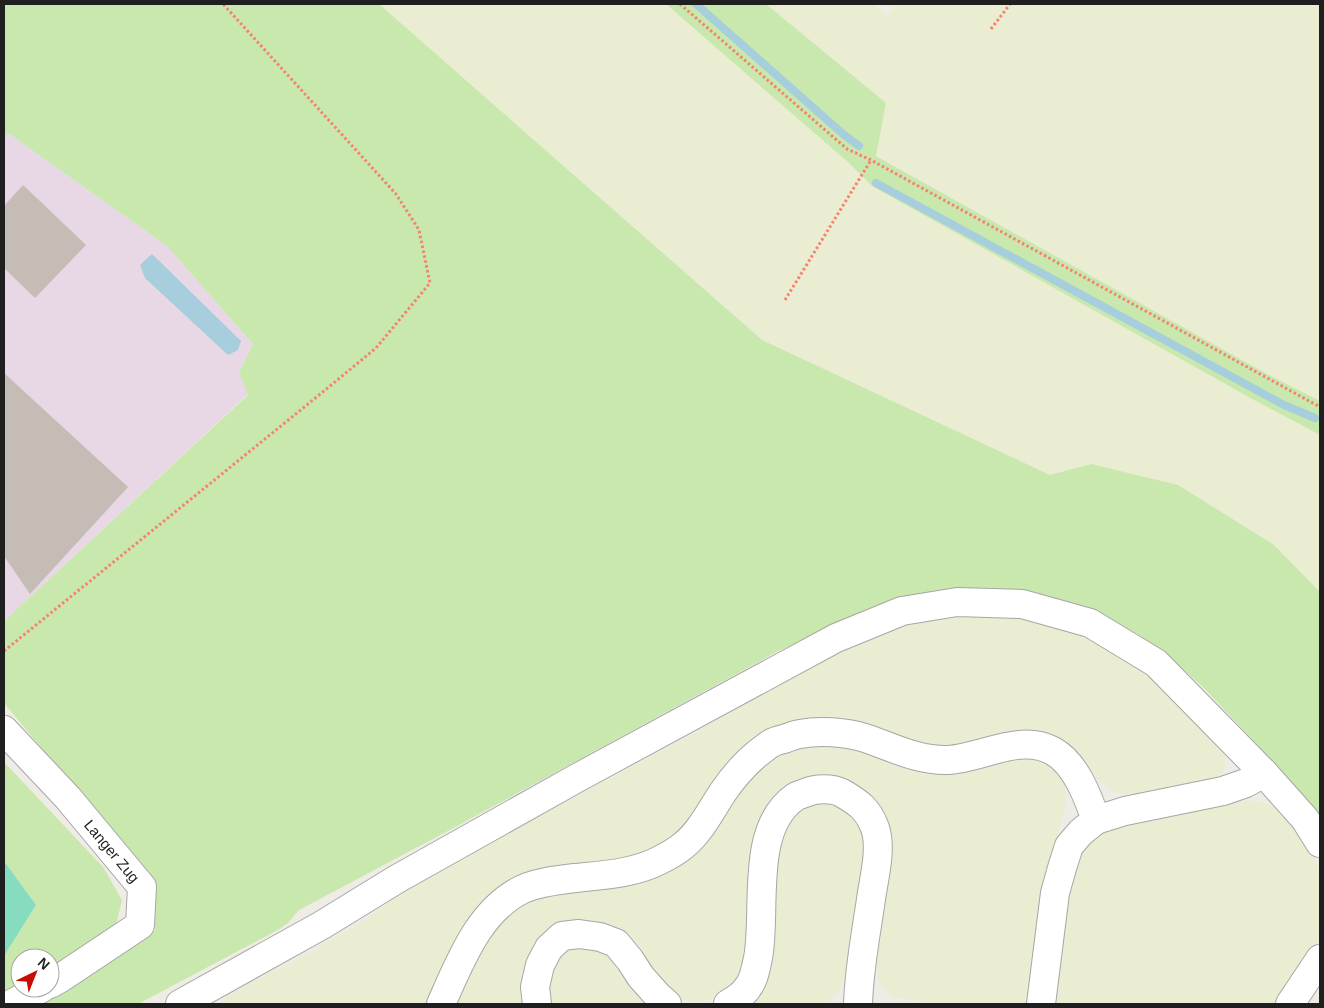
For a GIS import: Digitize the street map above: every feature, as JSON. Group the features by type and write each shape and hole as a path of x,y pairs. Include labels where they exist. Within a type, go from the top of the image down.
{"lane":[{"path":"183,1004 322,925 406,874 568,783 836,638 902,611 957,602 1022,604 1090,623 1156,663 1264,773 1305,819 1320,843"},
{"name":"Langer Zug","path":"4,730 68,798 142,887 140,925 60,978"},
{"path":"441,1004 473,937 506,899 524,889 547,882 635,870 658,862 684,845 696,833 737,773 754,756 772,743 800,734 827,732 864,738 921,758 948,760 1020,745 1037,746 1053,752 1066,763 1080,782 1096,820"},
{"path":"1041,1004 1055,893 1069,846 1081,832 1096,820 1125,811 1223,791 1246,783 1264,773"},
{"path":"728,1004 748,987 756,967 761,944 763,861 772,826 781,811 795,797 813,789 837,790 855,801 870,815 877,834 878,847 858,1004"},
{"path":"537,1004 535,987 540,965 549,948 562,936 579,934 600,937 616,943 641,977 668,1004"},
{"path":"1290,1004 1320,959"},
{"path":"11,1004 23,998"}],"path":[{"path":"4,651 376,348 430,283 419,230 396,194 223,4"},
{"path":"680,4 847,149 871,160 1320,406"},
{"path":"991,29 1010,4"},
{"path":"785,300 871,160"}],"shaded area":[{"path":"8,133 167,246 253,344 239,371 248,394 4,621 4,137"}],"green space":[{"path":"4,4 379,4 762,340 1050,475 1091,464 1178,485 1274,545 1320,592 1320,816 1268,756 1204,688 1173,660 1136,633 1092,611 864,614 780,650 299,910 288,923 276,931 138,1004 20,1004 31,998 60,998 60,982 155,931 154,883 4,703 4,621 248,395 239,372 253,344 167,246 8,133 4,137"},
{"path":"379,4 666,4 849,163 872,186 1320,435 1320,592 1274,545 1091,464 1050,475 762,340"},
{"path":"666,4 766,4 886,103 876,156 1267,374 1320,401 1320,435 872,186 849,163"},
{"path":"766,4 872,4 888,16 895,4 1320,4 1320,401 1267,374 876,155 886,103"},
{"path":"962,615 1037,619 1103,642 1160,682 1219,741 1225,754 1226,765 1221,775 1209,780 1150,794 1133,795 1119,793 1107,787 1093,776 1070,752 992,740 937,748 799,723 680,833 644,857 533,873 429,1004 220,1004 229,994 307,954 365,920 408,888 447,864 692,735 821,659 900,626 931,618"},
{"path":"802,744 1027,756 1046,760 1059,771 1065,786 1066,804 1052,854 1028,1004 938,1004 893,997 885,990 878,979 876,964 892,848 886,820 875,802 858,786 836,776 813,776 788,786 760,820 752,847 750,904 744,969 724,994 710,1000 692,1001 677,997 663,985 631,942 540,940 530,953 522,974 524,1004 454,1004 477,953 496,926 514,906 535,895 619,885 777,753"},
{"path":"4,762 103,867 122,900 116,925 60,967 60,948 10,948 10,995 4,999 4,956 36,905 4,861"},
{"path":"814,800 830,800 856,814 866,840 865,863 849,969 843,985 834,997 824,1003 749,1004 771,962 774,936 774,869 786,825 798,810"},
{"path":"1237,801 1256,801 1281,809 1309,845 1320,873 1320,937 1314,950 1274,1004 1054,1004 1064,920 1078,859 1085,846 1096,836 1111,830"},
{"path":"4,861 36,905 4,956"},
{"path":"581,945 603,951 613,960 648,1004 549,1004 547,983 550,969 558,958 570,948"}],"water":[{"path":"152,254 241,341 238,350 228,355 145,278 140,265"}],"building":[{"path":"23,185 86,245 35,298 4,268 4,206"},
{"path":"4,373 128,487 30,594 4,556"}],"waterway":[{"path":"696,4 859,146"},
{"path":"876,183 1284,405 1315,418"}]}
